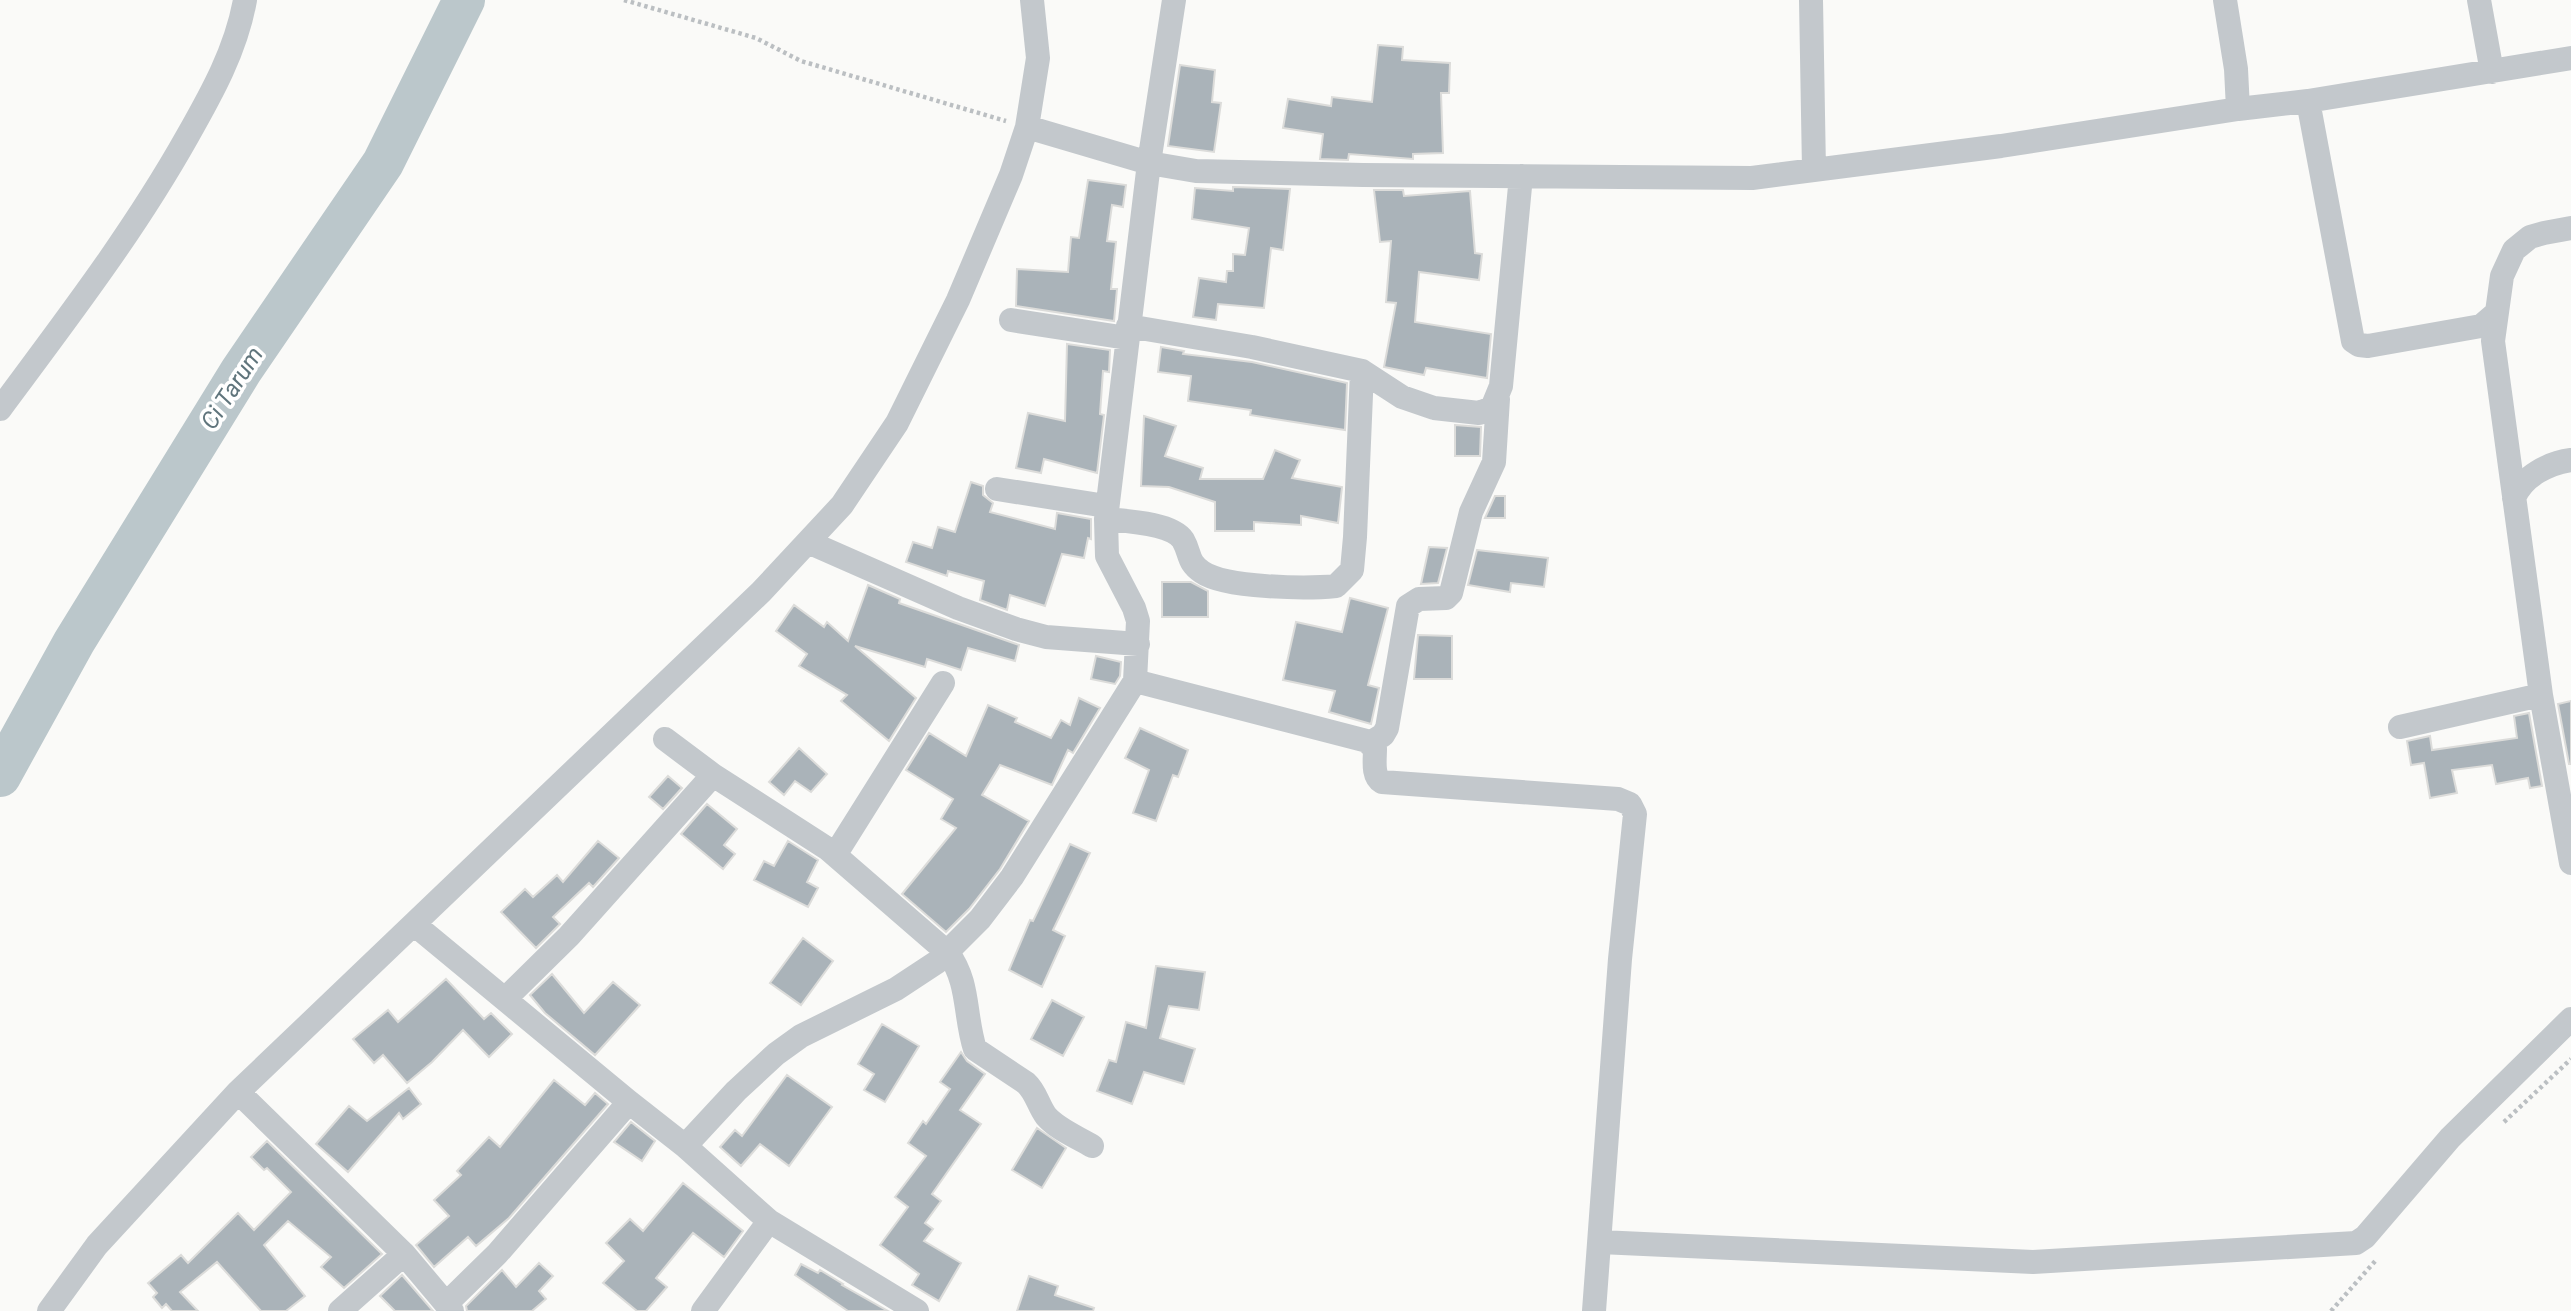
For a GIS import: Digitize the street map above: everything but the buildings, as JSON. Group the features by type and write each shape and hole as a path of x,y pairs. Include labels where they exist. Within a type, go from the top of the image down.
{"street":[{"path":"0,408 79,303 159,187 231,53 245,0"},
{"path":"49,1311 97,1245 238,1092 751,601 842,505 897,423 958,300 1011,175 1027,127 1038,58 1032,0"},
{"path":"685,1146 736,1091 801,1035 896,989 948,953 980,919 1012,877 1135,681 1138,621 1107,556 1106,512 1149,163 1174,0"},
{"path":"1811,0 1814,170"},
{"path":"2225,0 2236,69 2238,109"},
{"path":"2479,0 2492,72"},
{"path":"1027,127 1149,163 1196,171 1752,178 2001,146 2238,109 2308,101 2571,58"},
{"path":"2308,101 2353,341 2358,345 2368,346 2481,326 2495,314"},
{"path":"1370,743 1387,728 1408,607 1419,599 1447,598 1451,593 1471,512 1494,462 1521,176"},
{"path":"2571,228 2530,237 2514,250 2502,276 2495,314 2494,358 2542,695 2565,788 2571,863"},
{"path":"1011,320 1252,347 1362,371 1402,397 1434,408 1479,413 1492,408 1498,399"},
{"path":"997,489 1106,512 1133,522 1172,531 1182,539 1191,563 1203,574 1220,580 1288,587 1336,586 1352,570 1362,371"},
{"path":"2514,498 2542,469 2556,462 2571,460"},
{"path":"808,542 935,599 1016,629 1046,637 1138,644"},
{"path":"1135,681 1370,743 1375,749 1377,779 1382,782 1618,799 1630,804 1634,809 1594,1311"},
{"path":"835,855 943,683"},
{"path":"2400,727 2542,695"},
{"path":"665,739 713,775 835,855 948,953 961,973 975,1049 1032,1087 1040,1107 1050,1120 1092,1146"},
{"path":"505,999 569,936 713,775"},
{"path":"415,925 685,1146 769,1221 918,1311"},
{"path":"1600,1242 2033,1262 2356,1243 2365,1237 2450,1138 2571,1019"},
{"path":"238,1092 404,1254 449,1307 629,1102"},
{"path":"703,1311 769,1221"},
{"path":"340,1311 404,1254"}],"path":[{"path":"624,0 757,38 801,61 1027,127"},
{"path":"2498,1127 2571,1059"},
{"path":"2331,1311 2385,1249"}],"waterway":[{"name":"Ci Tarum","path":"0,776 74,642 241,371 383,163 464,0"}]}
